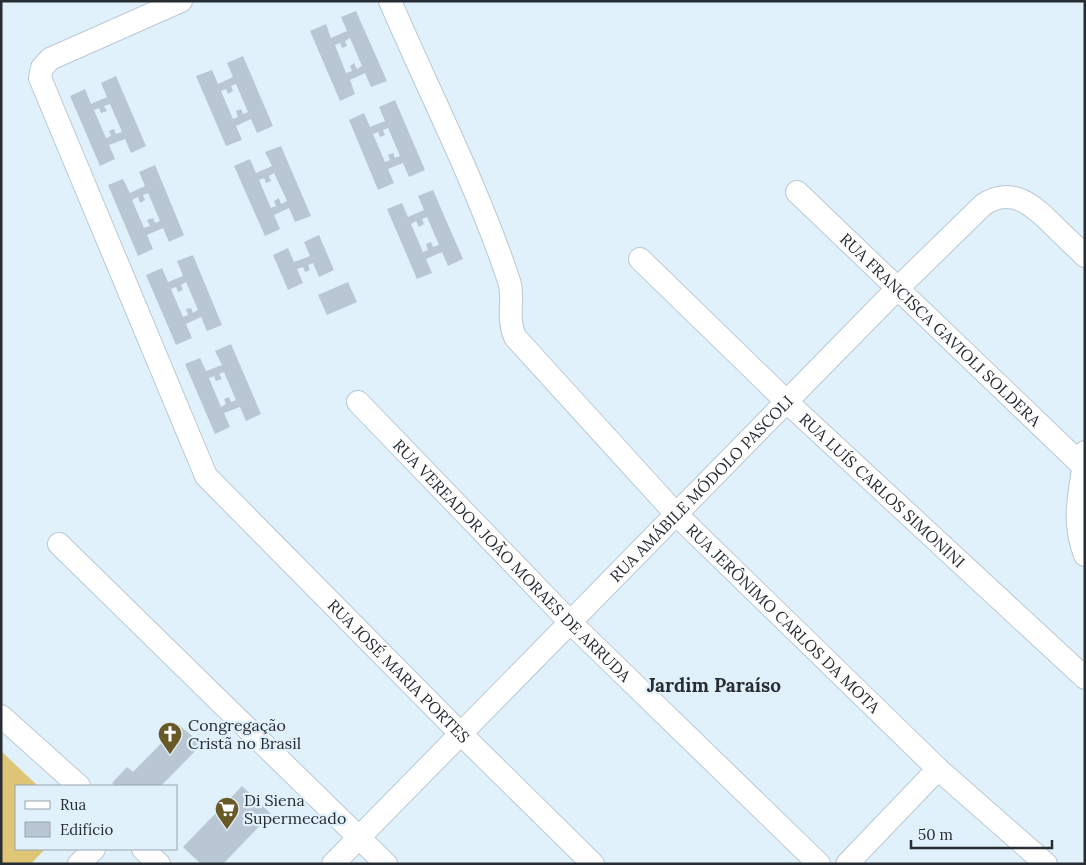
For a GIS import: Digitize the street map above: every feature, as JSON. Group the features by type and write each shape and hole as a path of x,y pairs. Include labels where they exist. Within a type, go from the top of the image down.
{"street":[{"name":"RUA JOSÉ MARIA PORTES","path":"181,1 50,60 42,68 40,78 206,476 461,734 593,864"},
{"name":"RUA JERÔNIMO CARLOS DA MOTA","path":"390,1 486,218 510,284 510,321 515,337 676,514 938,769 1046,864"},
{"name":"RUA FRANCISCA GAVIOLI SOLDERA","path":"797,192 897,289 1084,457"},
{"name":"RUA AMÁBILE MÓDOLO PASCOLI","path":"333,864 897,289 983,205 1003,198 1016,198 1032,205 1085,256"},
{"name":"RUA LUÍS CARLOS SIMONINI","path":"640,259 787,402 1085,678"},
{"name":"RUA VEREADOR JOÃO MORAES DE ARRUDA","path":"358,402 571,622 819,864"},
{"path":"1084,457 1077,520 1078,534 1085,555"},
{"path":"59,544 386,864"},
{"path":"1,716 78,785"},
{"path":"847,864 938,769"},
{"path":"79,864 93,850"},
{"path":"144,850 159,864"}],"shaded area":[{"path":"1,751 37,785 15,785 15,850 44,850 31,864 1,864"}],"building":[{"path":"356,11 387,81 371,87 365,73 350,80 355,94 340,101 310,31 326,24 331,38 347,31 341,17","holes":["350,38 362,66 357,69 354,63 350,66 352,71 346,73 335,45 340,43 342,48 347,46 345,41"]},
{"path":"243,56 273,126 257,133 251,119 236,126 242,140 226,146 196,76 212,70 218,84 233,77 227,63","holes":["236,84 248,112 243,114 241,109 236,111 238,117 233,119 221,91 226,89 228,94 233,91 231,86"]},
{"path":"116,76 146,146 131,153 125,139 109,145 115,159 100,166 70,96 85,89 91,104 107,97 101,83","holes":["110,104 122,132 116,134 114,129 109,131 111,136 106,138 94,110 99,108 101,113 107,111 104,106"]},
{"path":"395,100 425,170 409,177 403,163 388,169 394,183 378,190 349,120 364,113 370,127 385,121 379,107","holes":["388,128 400,156 395,158 393,153 388,155 390,160 385,162 373,134 378,132 380,137 385,135 383,130"]},
{"path":"281,146 311,216 295,222 289,208 274,215 280,229 265,236 234,166 250,159 256,173 272,166 265,152","holes":["274,173 287,201 281,204 279,198 274,201 276,206 271,208 259,180 264,178 266,183 271,181 269,176"]},
{"path":"155,165 184,235 169,242 163,228 147,235 153,249 138,256 108,185 123,179 130,193 145,186 139,172","holes":["148,193 160,221 155,223 153,218 147,220 150,226 144,228 132,200 138,197 140,203 145,200 143,195"]},
{"path":"433,190 463,259 448,266 442,252 426,259 432,273 417,279 387,209 402,203 408,217 424,210 418,196","holes":["427,217 439,245 433,247 431,242 426,244 428,250 423,252 411,224 416,221 419,227 424,224 422,219"]},
{"path":"319,235 334,270 319,277 313,263 308,265 310,270 305,272 303,267 297,269 303,283 288,290 273,255 288,248 294,262 310,256 304,242"},
{"path":"193,255 222,325 207,331 201,317 186,324 192,338 176,345 146,275 162,268 168,282 183,276 177,261","holes":["186,282 198,310 193,313 191,308 186,309 188,315 183,317 171,289 176,287 178,292 183,290 181,285"]},
{"path":"348,282 357,302 327,315 318,295"},
{"path":"231,344 261,414 246,421 240,407 224,413 230,427 215,434 185,364 200,358 206,371 222,365 215,351","holes":["224,372 236,400 231,402 229,397 224,399 226,404 221,407 209,378 214,376 216,381 222,379 219,374"]},
{"name":"Congregação Cristã no Brasil","path":"179,725 202,744 162,785 115,785 112,783 127,767 133,772"},
{"name":"Di Siena Supermecado","path":"242,786 271,814 223,864 201,864 183,847"}],"place":[{"name":"Congregação Cristã no Brasil","path":"170,755"},
{"name":"Di Siena Supermecado","path":"227,830"}],"district":[{"name":"Jardim Paraíso","path":"714,685"}]}
